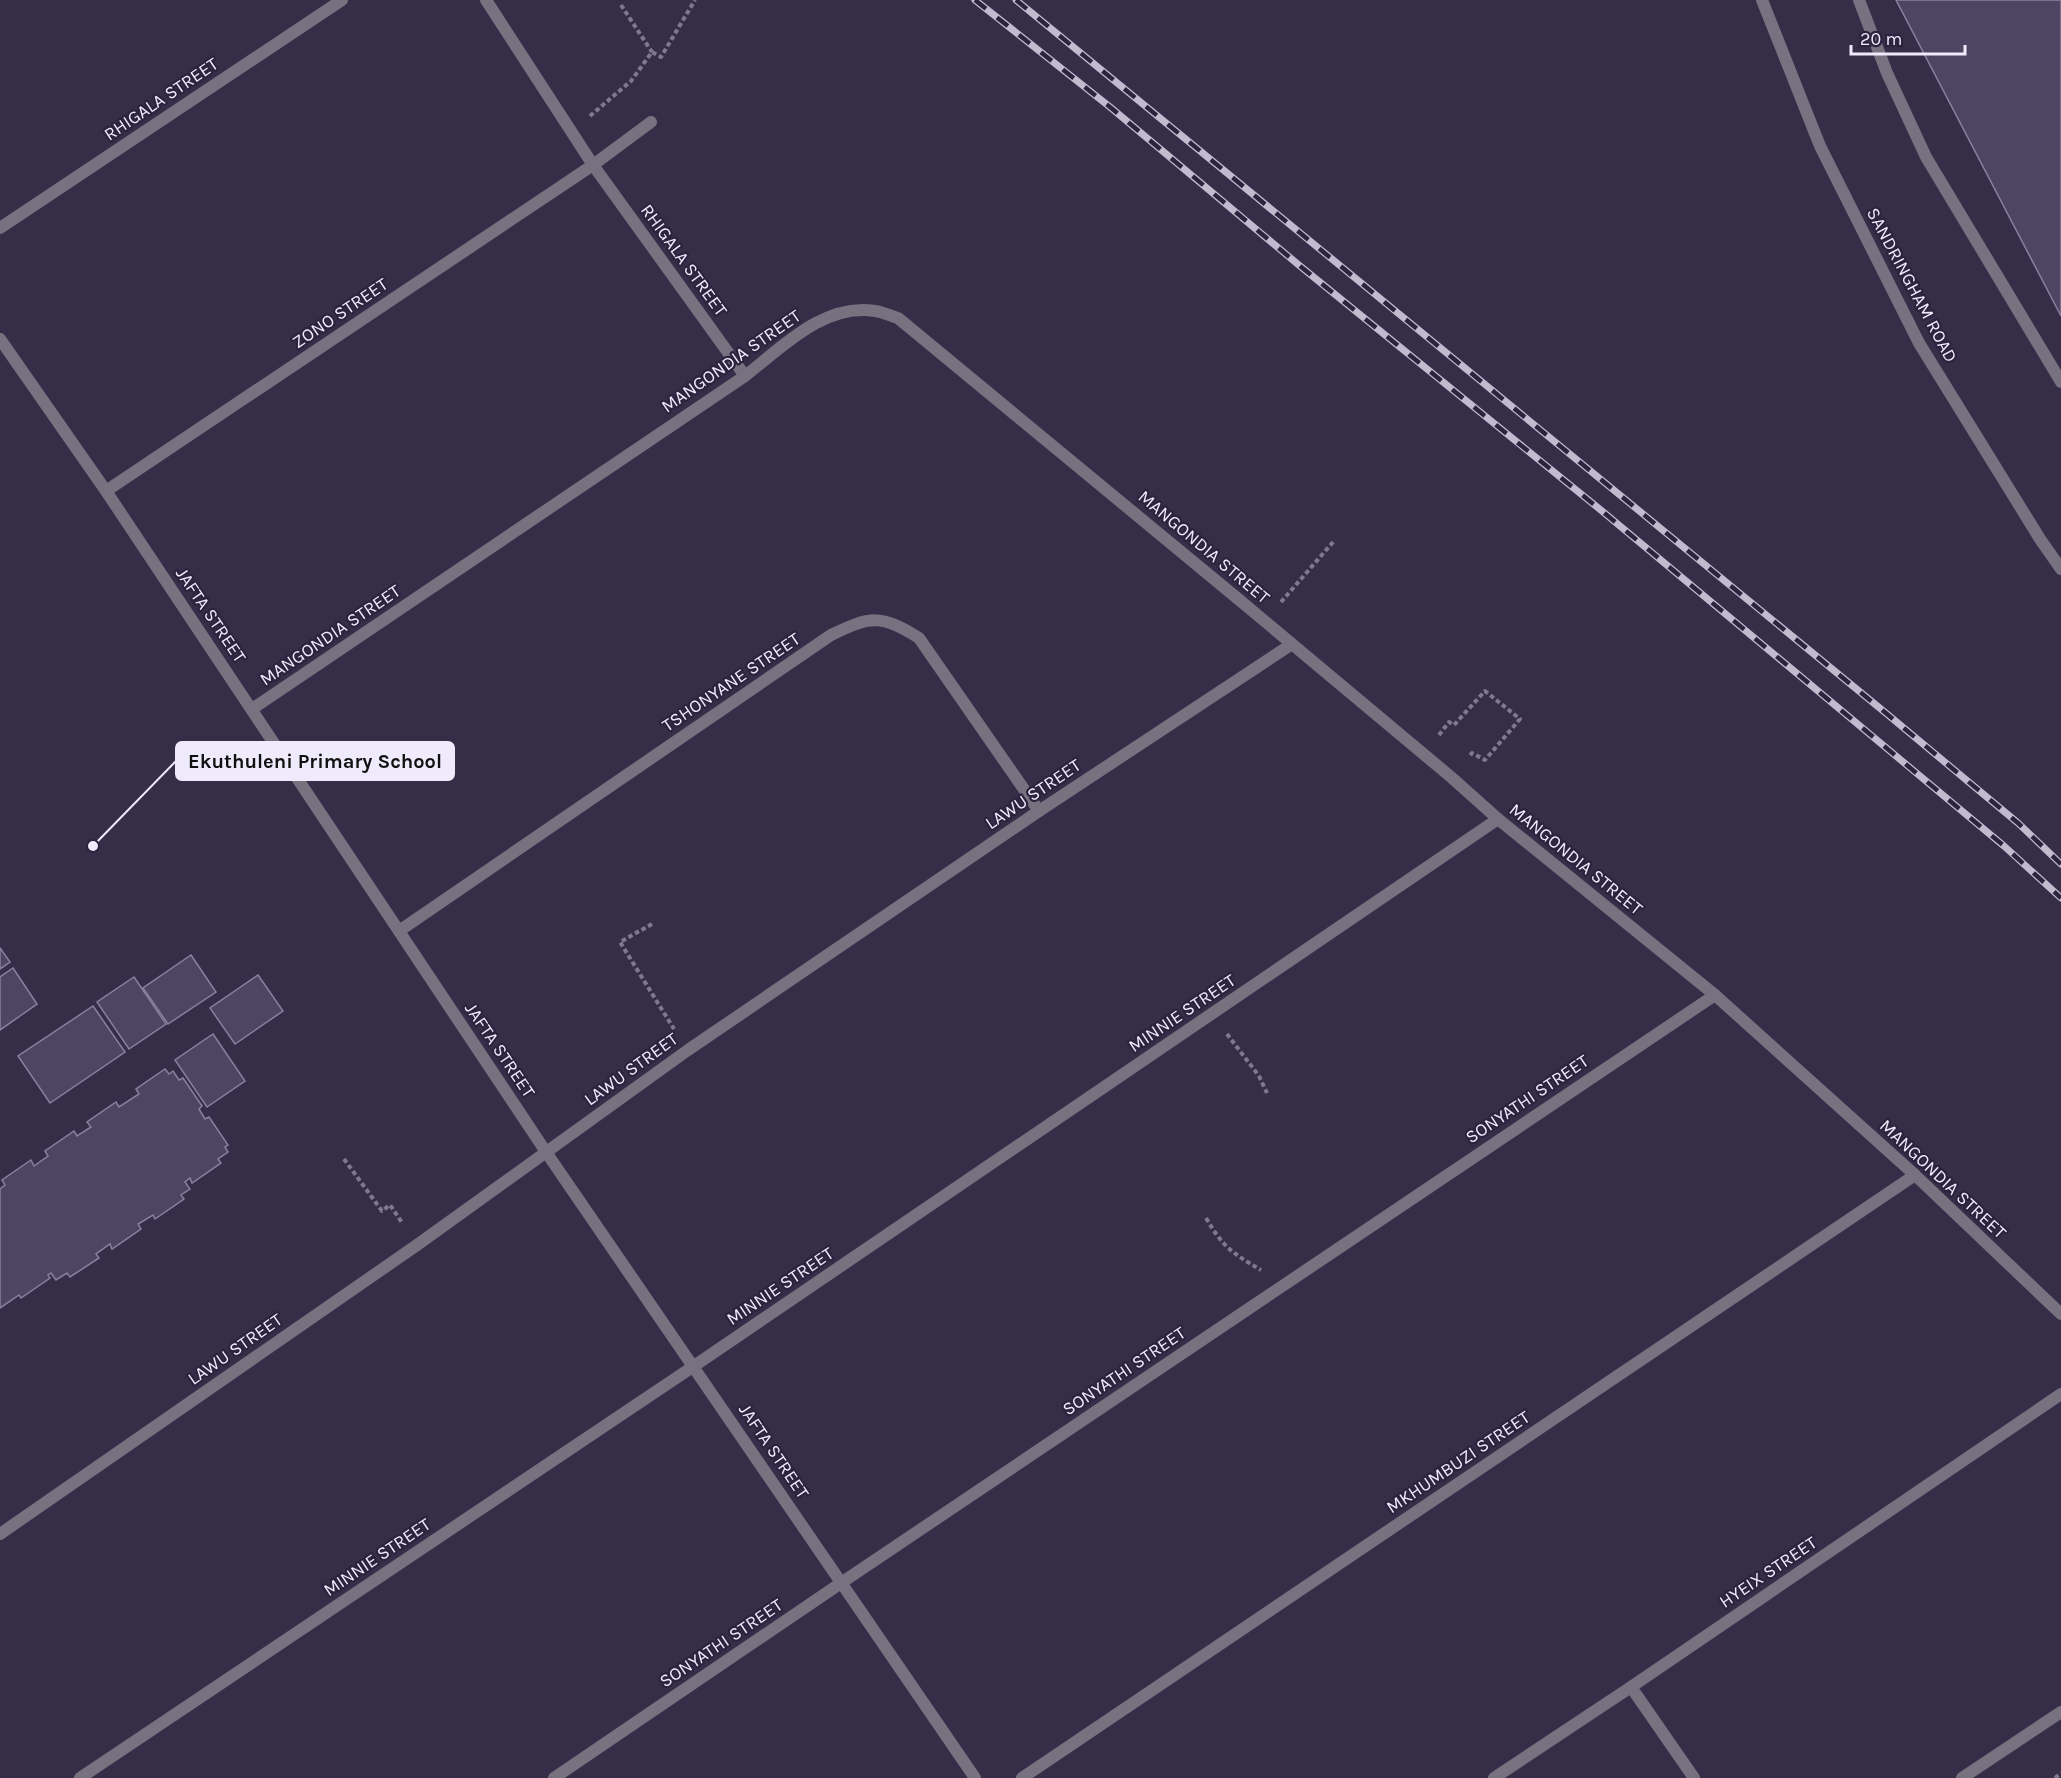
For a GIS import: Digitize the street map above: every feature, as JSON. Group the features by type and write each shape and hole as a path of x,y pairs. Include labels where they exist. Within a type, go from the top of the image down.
{"street":[{"name":"RHIGALA STREET","path":"0,228 342,0"},
{"name":"RHIGALA STREET","path":"486,0 593,165 745,376"},
{"name":"SANDRINGHAM ROAD","path":"1762,0 1820,146 1919,343 2040,539 2061,569"},
{"path":"1859,0 1887,73 1926,158 2061,382"},
{"path":"593,165 651,122"},
{"name":"ZONO STREET","path":"106,491 593,165"},
{"name":"MANGONDIA STREET","path":"252,709 745,376 808,328 829,317 850,311 874,310 898,318 1238,598 1498,819 1715,994 1915,1175 2061,1314"},
{"name":"JAFTA STREET","path":"0,339 106,491 546,1152 975,1778"},
{"name":"TSHONYANE STREET","path":"399,931 831,635 856,623 878,620 899,625 919,638 1039,811"},
{"name":"LAWU STREET","path":"0,1534 417,1245 688,1050 1039,811 1292,644"},
{"name":"MINNIE STREET","path":"80,1778 694,1366 1498,819"},
{"name":"SONYATHI STREET","path":"554,1778 1715,994"},
{"name":"MKHUMBUZI STREET","path":"1022,1778 1915,1175"},
{"name":"HYEIX STREET","path":"1494,1778 2061,1394"},
{"path":"1631,1687 1694,1778"},
{"path":"1962,1778 2061,1712"}],"path":[{"path":"621,5 652,52 661,57 695,0"},
{"path":"572,132 630,81 652,52"},
{"path":"1238,598 1267,592 1280,603 1334,541"},
{"path":"1423,754 1449,722 1454,725 1485,691 1520,719 1485,760 1472,753 1451,777"},
{"path":"652,924 620,942 688,1050"},
{"path":"1212,1014 1259,1076 1267,1093"},
{"path":"344,1159 382,1211 390,1205 417,1245"},
{"path":"1206,1218 1216,1236 1231,1253 1284,1284"},
{"path":"2055,1778 2061,1773"}],"building":[{"path":"1896,0 2061,0 2061,316"},
{"path":"0,948 10,962 0,969"},
{"path":"191,955 216,992 168,1024 143,988"},
{"path":"13,968 37,1004 0,1030 0,977"},
{"path":"258,975 283,1011 235,1044 210,1008"},
{"path":"134,977 166,1024 129,1049 97,1002"},
{"path":"93,1006 125,1052 50,1103 18,1056"},
{"path":"213,1034 245,1081 207,1107 175,1060"},
{"path":"165,1069 169,1074 173,1071 179,1080 183,1078 202,1106 199,1109 205,1119 209,1117 228,1145 225,1147 228,1152 218,1159 221,1163 192,1183 190,1178 185,1182 190,1189 181,1195 184,1199 155,1219 153,1215 138,1224 141,1229 112,1249 110,1244 96,1254 99,1258 70,1277 67,1273 56,1280 51,1273 48,1275 50,1278 21,1298 19,1295 0,1308 0,1189 5,1185 2,1180 31,1160 34,1166 48,1156 45,1151 74,1131 77,1136 91,1127 87,1122 116,1102 119,1107 139,1094 136,1089"}],"railway":[{"path":"975,0 1110,107 1300,266 1602,511 2004,846 2061,898"},
{"path":"1016,0 1887,714 2018,823 2061,864"}],"place":[{"name":"Ekuthuleni Primary School","path":"93,846"}]}
